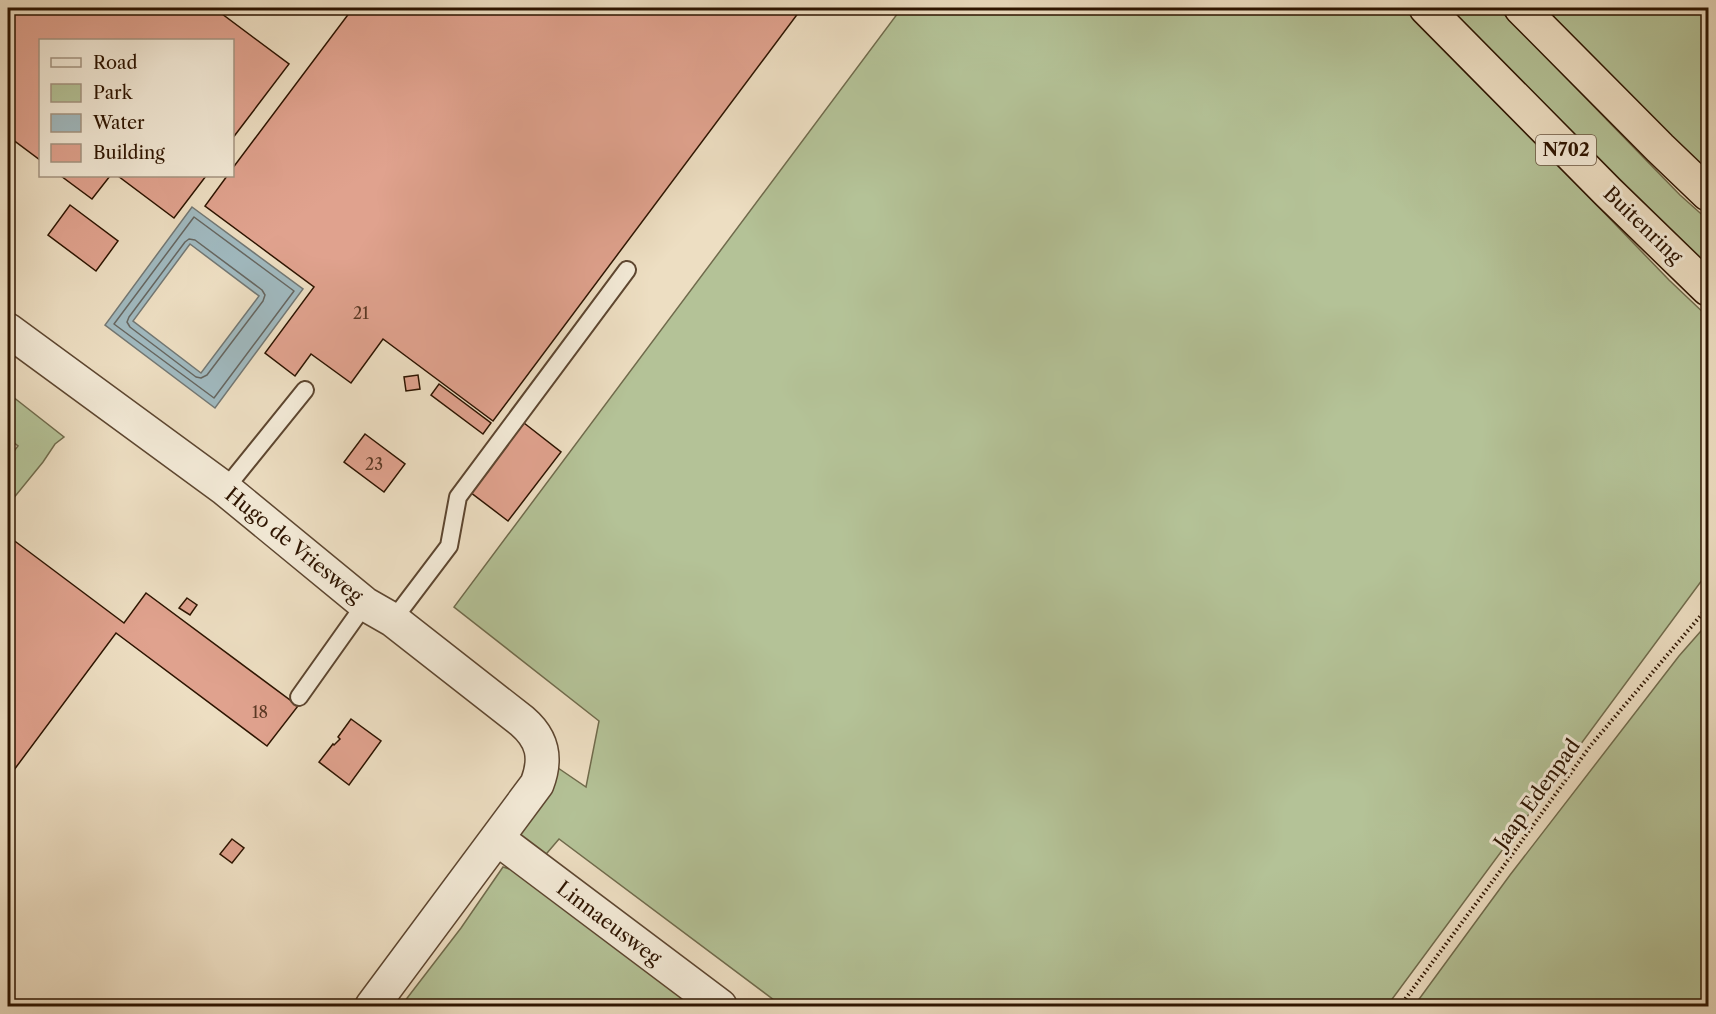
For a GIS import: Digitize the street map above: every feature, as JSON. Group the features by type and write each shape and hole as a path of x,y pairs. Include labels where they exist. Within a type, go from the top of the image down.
{"highway":[{"name":"Buitenring","path":"1426,8 1608,192 1708,289"},
{"path":"1521,8 1708,194"}],"street":[{"name":"Hugo de Vriesweg","path":"8,330 225,489 365,604 393,620 530,728 537,738 543,759 542,772 537,784 498,839"},
{"path":"372,1006 498,839"},
{"name":"Linnaeusweg","path":"498,839 720,1006"}],"lane":[{"path":"393,620 449,546 458,497 627,270"},
{"path":"225,489 305,390"},
{"path":"299,697 365,604"}],"path":[{"name":"Jaap Edenpad","path":"1400,1006 1591,745 1708,607"}],"green space":[{"path":"891,8 1407,8 1669,280 1708,317 1708,572 1387,1006 782,1006 559,839 541,860 519,834 558,768 586,787 599,721 454,607 898,13"},
{"path":"1444,8 1498,8 1680,195 1708,220 1708,267 1613,179"},
{"path":"1539,8 1708,8 1708,175"},
{"path":"8,393 64,437 55,444 8,505 8,459 18,446 8,438"},
{"path":"1708,623 1708,1006 1414,1006 1510,875 1679,656"},
{"path":"503,867 523,873 698,1006 401,1006 461,928"}],"water":[{"path":"192,207 303,289 215,408 105,325","holes":["190,244 259,296 201,373 133,321"]}],"building":[{"path":"8,8 214,8 289,64 234,136 234,39 39,39 39,159 8,136"},
{"path":"353,8 802,8 493,421 383,339 351,383 311,354 295,376 265,353 314,287 205,206 226,177 234,177 234,166"},
{"path":"62,177 109,177 92,199"},
{"path":"119,177 205,177 174,218"},
{"path":"70,205 118,241 96,271 48,235"},
{"path":"418,375 420,389 406,391 404,377"},
{"path":"439,384 491,423 483,434 431,395"},
{"path":"524,423 561,452 508,521 470,492"},
{"path":"365,434 405,464 384,492 344,462"},
{"path":"8,536 124,623 146,593 298,706 267,746 116,633 8,778"},
{"path":"187,598 197,605 190,615 179,608"},
{"path":"351,719 381,741 349,785 319,762 340,739 338,737"},
{"path":"232,839 244,848 232,863 220,854"}]}
